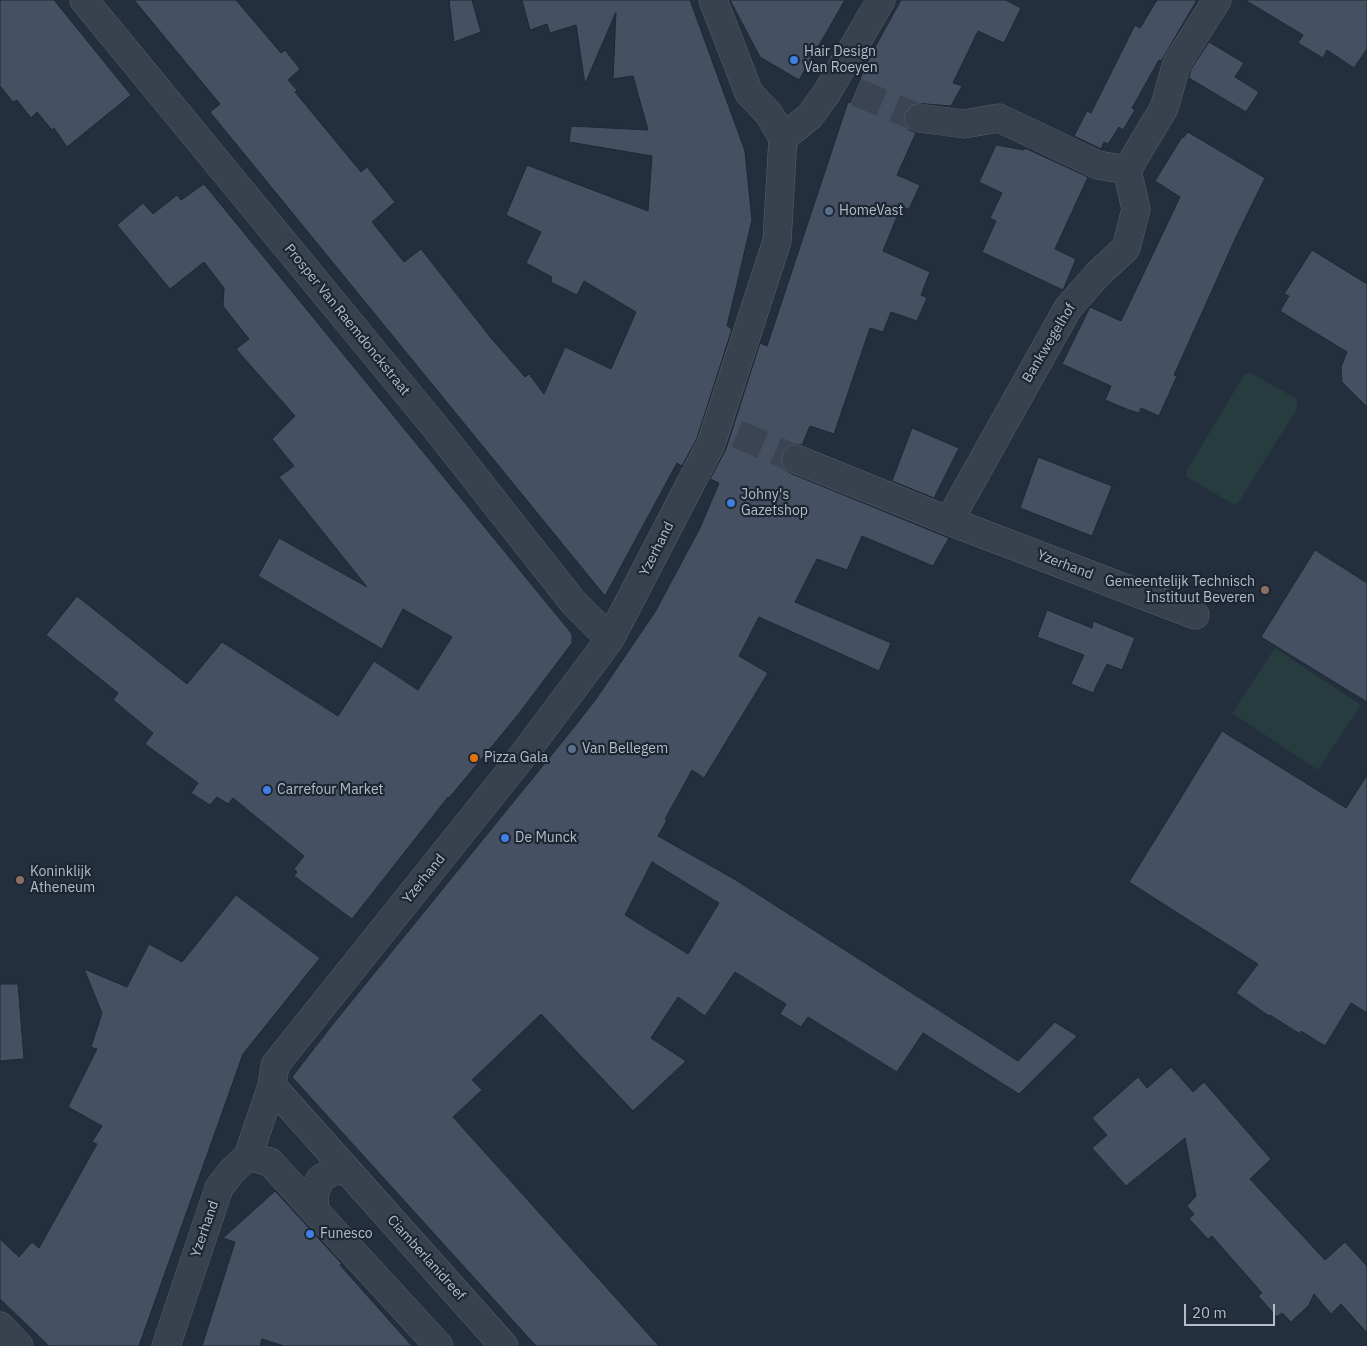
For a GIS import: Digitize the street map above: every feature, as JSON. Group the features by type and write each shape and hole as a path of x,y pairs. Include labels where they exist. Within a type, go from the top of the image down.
{"street":[{"name":"Prosper Van Raemdonckstraat","path":"84,0 436,428 573,602 610,639"},
{"path":"713,0 749,93 769,114 783,138 845,87 881,0"},
{"path":"919,118 964,124 999,118 1098,166 1127,170 1164,108 1177,63 1217,0"},
{"name":"Yzerhand","path":"166,1346 219,1188 232,1171 248,1156 272,1086 275,1065 524,754 610,639 711,444 727,429 777,241 783,138"},
{"name":"Bankwegelhof","path":"949,521 1068,308 1098,274 1126,248 1136,209 1127,170"},
{"name":"Yzerhand","path":"796,459 949,521 1195,615"},
{"name":"Ciamberlanidreef","path":"272,1086 504,1346"},
{"path":"248,1156 270,1162 439,1346"},
{"path":"315,1209 314,1195 320,1179 333,1171 347,1170"},
{"path":"0,1326 20,1346"}],"green space":[{"path":"1251,373 1297,399 1297,409 1238,503 1233,504 1187,477 1186,472 1244,375"},
{"path":"1275,648 1361,705 1318,770 1232,713"}],"building":[{"path":"0,0 54,0 131,95 67,147 54,128 52,130 37,112 31,118 17,100 13,102 0,86"},
{"path":"134,0 236,0 281,53 285,50 300,69 288,80 297,90 295,92 361,172 367,167 395,202 372,222 404,262 421,249 491,338 525,377 529,374 544,394 565,347 611,369 636,312 584,281 577,295 551,282 552,277 526,263 541,232 506,215 527,165 648,211 652,156 569,142 571,126 648,130 633,76 613,79 616,12 585,84 576,25 550,33 547,24 530,30 522,0 690,0 745,151 752,220 727,326 732,329 697,438 682,466 677,463 605,596 210,112 220,104"},
{"path":"449,0 472,0 481,32 454,42"},
{"path":"730,0 845,0 799,80 760,57"},
{"path":"901,0 1006,0 1021,8 1004,43 978,31 953,83 962,86 951,106 914,103 907,108 904,115 905,124 909,130 916,133 897,175 920,185 909,209 901,207 883,251 930,272 921,295 927,298 917,321 891,312 883,332 870,328 834,434 810,426 802,445 794,444 787,446 782,453 781,461 783,468 790,473 949,538 933,566 862,536 847,570 817,559 795,602 891,643 879,671 759,617 739,656 768,673 704,778 692,770 665,819 667,820 658,836 734,879 1018,1061 1055,1022 1077,1036 1019,1094 923,1033 897,1072 808,1017 801,1027 780,1014 786,1004 735,972 705,1016 678,997 651,1038 686,1061 633,1111 541,1014 472,1080 482,1090 453,1117 659,1346 536,1346 292,1077 596,699 655,612 700,528 719,483 710,479 726,449 760,343 767,346 848,102 850,103 869,58","holes":["652,862 719,903 688,954 625,915"]},
{"path":"1157,0 1197,0 1161,61 1159,60 1132,108 1135,110 1123,130 1119,127 1108,144 1104,142 1101,149 1074,136 1087,111 1091,113 1135,25 1140,28"},
{"path":"1245,0 1367,0 1367,49 1354,68 1327,50 1323,58 1298,43 1303,35"},
{"path":"1209,42 1244,63 1235,77 1259,92 1246,112 1189,78 1191,69"},
{"path":"1188,132 1265,178 1236,237 1174,375 1177,376 1159,416 1141,408 1139,413 1105,400 1111,386 1062,364 1090,307 1121,321 1180,197 1155,181 1182,137"},
{"path":"996,145 1024,150 1025,148 1088,177 1055,249 1076,259 1063,290 982,252 996,221 990,218 1002,193 979,182"},
{"path":"204,184 572,634 572,643 517,716 448,797 352,919 294,876 297,872 294,869 304,856 233,798 228,804 217,797 210,805 191,793 198,783 145,744 153,733 113,700 118,693 46,635 77,596 187,684 222,642 338,716 374,661 418,690 452,637 403,609 382,649 258,576 279,538 367,587 279,477 294,466 272,439 295,416 236,349 249,339 223,306 224,288 204,262 170,289 117,225 143,203 153,214 177,195 181,200"},
{"path":"1312,250 1367,284 1367,407 1342,382 1341,367 1347,352 1280,311 1289,296 1284,294"},
{"path":"912,428 959,448 934,498 892,481"},
{"path":"1038,457 1112,486 1092,536 1020,508"},
{"path":"1315,550 1367,583 1367,702 1261,637"},
{"path":"1047,610 1092,628 1093,621 1135,638 1122,670 1107,664 1093,693 1071,684 1084,655 1037,637"},
{"path":"1222,731 1346,808 1367,775 1367,1013 1351,1003 1325,1046 1301,1031 1300,1034 1269,1016 1236,993 1258,964 1129,882"},
{"path":"236,895 320,958 243,1054 139,1346 49,1346 0,1299 0,1239 19,1257 32,1242 39,1248 97,1144 92,1142 102,1126 68,1107 97,1049 91,1047 102,1013 84,969 127,987 149,944 182,962"},
{"path":"0,984 18,984 24,1059 0,1061"},
{"path":"1171,1067 1193,1092 1204,1082 1271,1159 1250,1179 1325,1260 1345,1242 1367,1266 1367,1333 1341,1304 1331,1314 1314,1294 1309,1305 1291,1322 1282,1313 1277,1317 1258,1296 1262,1293 1212,1236 1208,1239 1189,1219 1194,1214 1187,1206 1196,1196 1185,1138 1126,1186 1092,1148 1107,1135 1092,1118 1138,1077 1147,1088"},
{"path":"275,1191 342,1264 340,1265 412,1346 284,1346 262,1339 260,1346 202,1346 235,1242 223,1238"}],"tunnel":[{"path":"856,92 919,118"},
{"path":"737,434 796,459"}],"place":[{"name":"Hair Design Van Roeyen","path":"794,60"},
{"name":"HomeVast","path":"829,211"},
{"name":"Johny's Gazetshop","path":"731,503"},
{"name":"Gemeentelijk Technisch Instituut Beveren","path":"1265,590"},
{"name":"Van Bellegem","path":"572,749"},
{"name":"Pizza Gala","path":"474,758"},
{"name":"Carrefour Market","path":"267,790"},
{"name":"De Munck","path":"505,838"},
{"name":"Koninklijk Atheneum","path":"20,880"},
{"name":"Funesco","path":"310,1234"}]}
